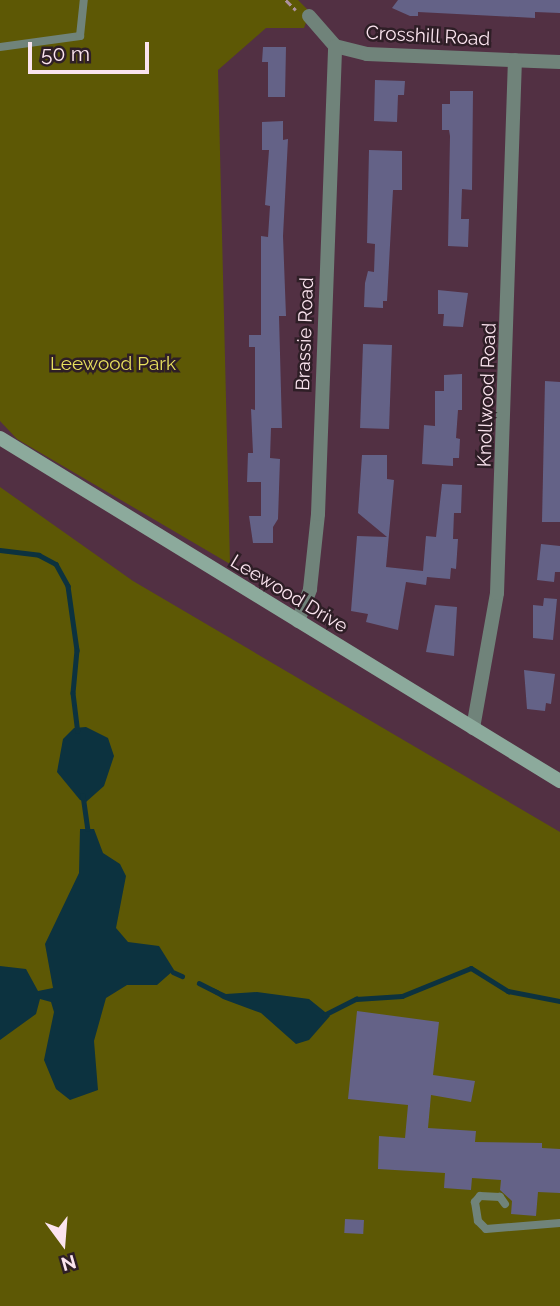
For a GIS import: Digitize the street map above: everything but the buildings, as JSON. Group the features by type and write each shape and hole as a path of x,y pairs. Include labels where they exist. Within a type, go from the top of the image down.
{"street":[{"path":"309,16 335,46"},
{"name":"Crosshill Road","path":"335,46 367,54 560,62"},
{"name":"Brassie Road","path":"298,621 310,589 318,514 335,46"},
{"name":"Knollwood Road","path":"473,728 497,593 501,539 515,60"},
{"name":"Leewood Drive","path":"0,439 560,781"}],"lane":[{"path":"0,47 80,36 84,28 84,0"},
{"path":"505,1204 500,1197 480,1196 475,1202 478,1221 486,1229 560,1223"}],"green space":[{"name":"Leewood Park","path":"0,0 298,0 310,12 304,28 266,28 218,70 230,564 17,439 0,421"},
{"path":"0,487 133,581 560,832 560,1306 0,1306"}],"water":[{"path":"86,727 108,738 114,756 104,786 86,802 80,800 57,772 63,739 74,728"},
{"path":"80,829 94,829 103,853 120,864 126,876 116,928 128,942 159,946 174,970 157,985 127,985 106,998 94,1041 98,1090 70,1100 56,1089 44,1060 54,1012 51,1002 40,999 36,1014 0,1040 0,966 26,969 38,991 53,988 45,944 79,873"},
{"path":"213,988 226,994 257,992 309,999 330,1016 309,1040 296,1044 261,1013 223,999 210,991"}],"waterway":[{"path":"0,550 39,555 56,564 68,586 77,650 73,693 78,731"},
{"path":"83,795 88,829"},
{"path":"324,1015 356,999 402,996 471,968 508,991 560,1001"},
{"path":"173,972 182,976"},
{"path":"199,983 217,992"}]}
